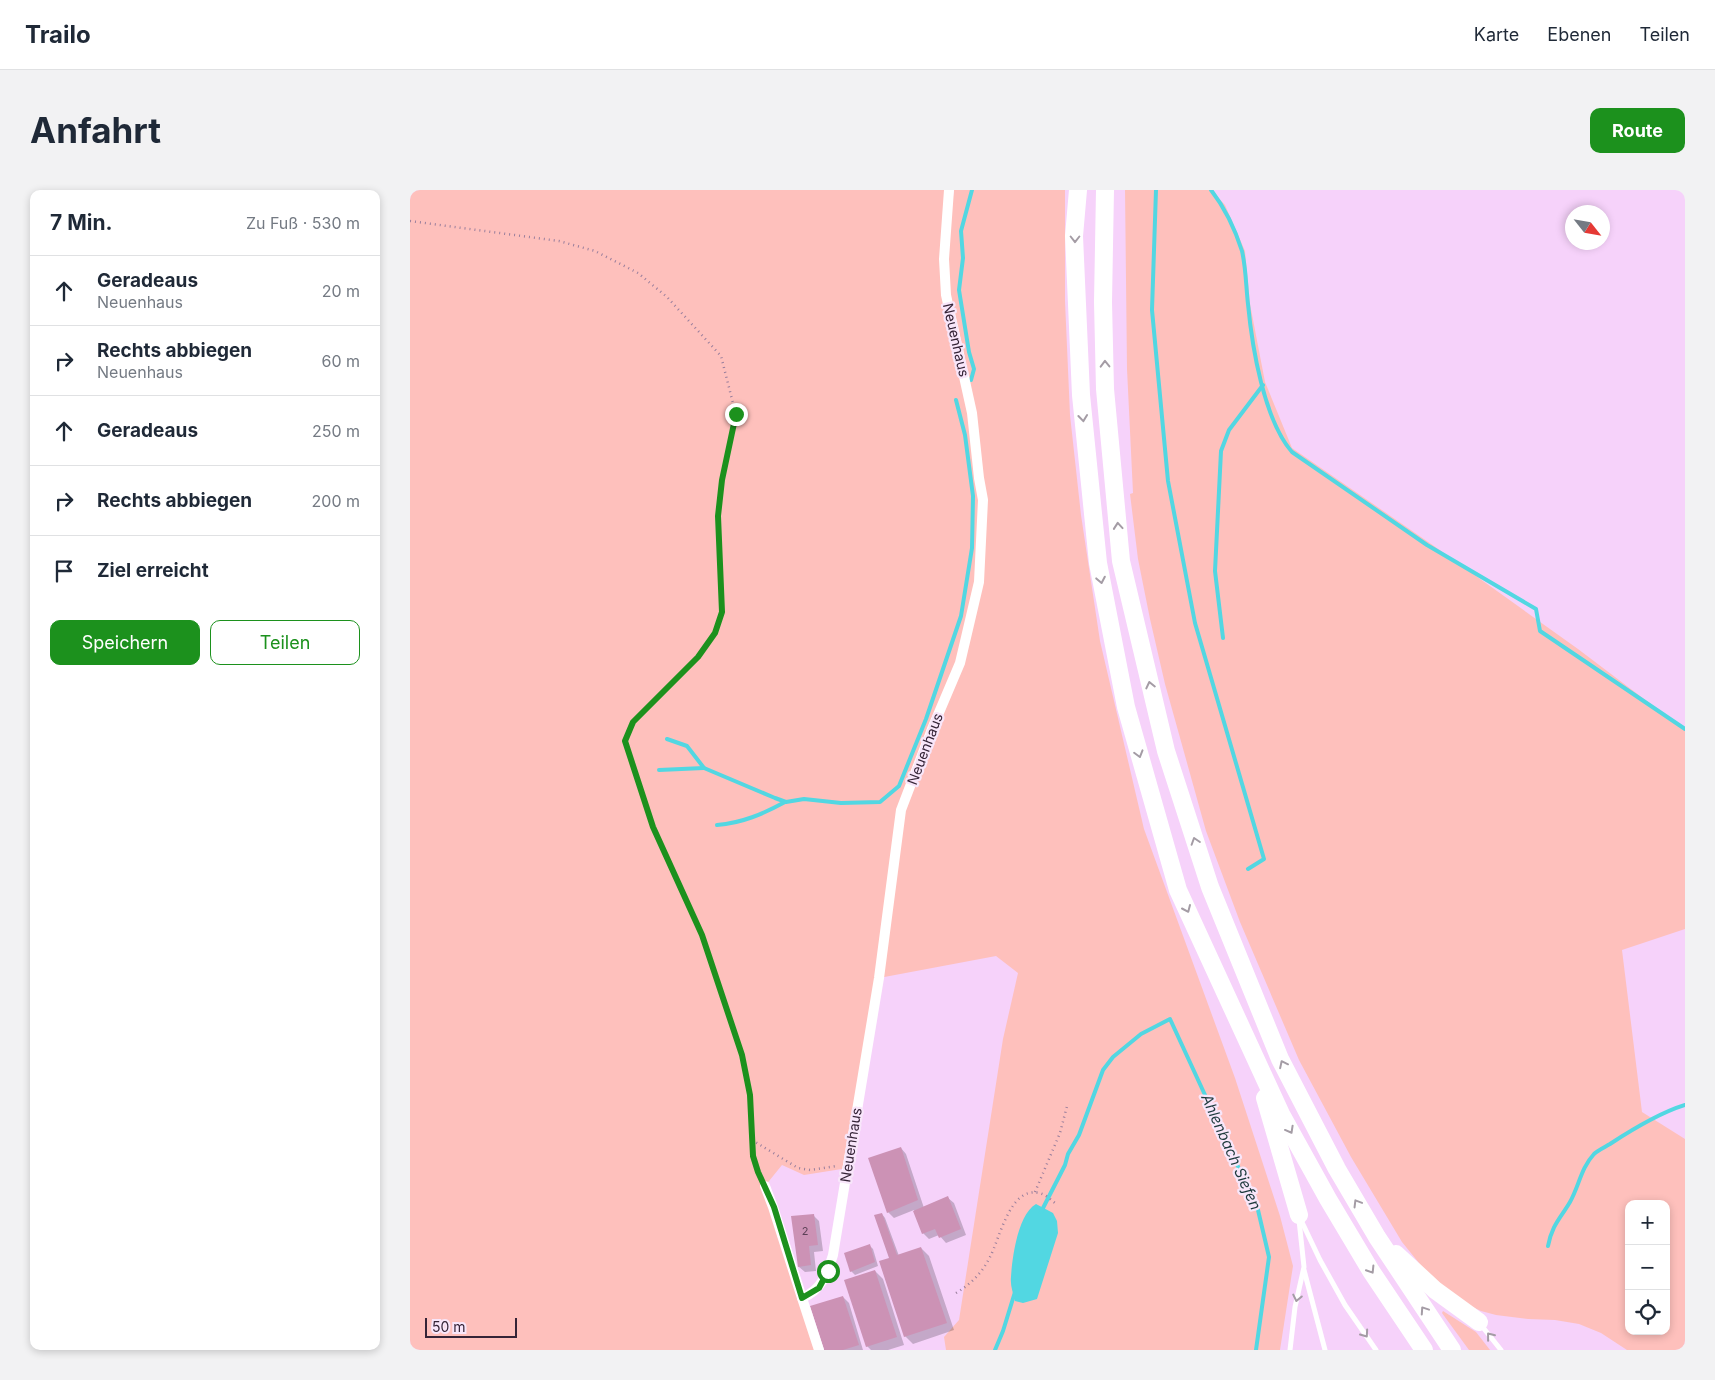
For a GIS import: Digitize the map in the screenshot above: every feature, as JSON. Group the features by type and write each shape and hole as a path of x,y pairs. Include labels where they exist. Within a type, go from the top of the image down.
{"highway":[{"path":"1078,190 1074,236 1081,395 1098,563 1126,707 1178,890 1281,1114 1371,1271 1424,1350"},
{"path":"1105,190 1103,302 1105,389 1122,560 1166,751 1210,887 1277,1051 1337,1169 1377,1237 1452,1350"},
{"path":"1253,1054 1299,1215"},
{"path":"1377,1237 1435,1290 1478,1322"}],"street":[{"name":"Neuenhaus","path":"802,1298 819,1288 828,1271 849,1164 880,969 901,810 960,663 979,582 983,500 972,413 946,295 944,259 950,190"},
{"path":"765,1186 774,1207 819,1350"}],"lane":[{"path":"1299,1215 1304,1267 1325,1350"},
{"path":"1299,1215 1320,1260 1345,1305 1376,1350"},
{"path":"1290,1350 1294,1316 1304,1267"},
{"path":"1478,1322 1501,1350"}],"path":[{"path":"410,221 558,241 594,251 638,273 668,298 721,356 736,414 722,480 718,516 722,612 715,633 698,657 633,722 625,741 653,827 702,935 742,1055 750,1095 753,1156 765,1186"},
{"path":"1036,1192 1060,1133 1067,1106"},
{"path":"752,1140 798,1168 810,1170 849,1164"},
{"path":"956,1293 972,1282 989,1260 1015,1201 1027,1192 1036,1192 1042,1193 1055,1203"}],"shaded area":[{"path":"410,190 946,190 942,223 949,222 954,190 1065,190 1065,301 1070,415 1081,515 1100,641 1144,829 1235,1078 1280,1216 1293,1266 1280,1350 946,1350 944,1337 959,1320 1003,1039 1018,973 996,956 879,978 848,1168 804,1175 782,1165 765,1186 815,1350 410,1350"},
{"path":"1125,190 1211,190 1225,205 1245,251 1250,304 1265,382 1292,448 1578,649 1685,730 1685,929 1622,950 1642,1112 1685,1139 1685,1350 1627,1350 1601,1333 1579,1324 1496,1315 1481,1311 1452,1295 1423,1268 1402,1242 1351,1157 1299,1060 1240,922 1206,831 1165,684 1150,619 1138,559 1130,494 1133,493 1127,369"},
{"path":"1036,1204 1053,1213 1057,1221 1058,1233 1037,1299 1023,1303 1015,1301 1012,1289 1013,1259 1020,1226 1030,1209"},
{"path":"1443,1311 1476,1332 1490,1350 1469,1350 1442,1313"}],"building":[{"path":"901,1147 918,1200 887,1213 868,1158"},
{"path":"948,1196 961,1229 939,1238 935,1229 922,1234 913,1211"},
{"path":"882,1213 897,1255 921,1247 947,1323 904,1337 879,1261 889,1258 874,1215"},
{"path":"814,1214 818,1245 809,1246 811,1265 798,1267 791,1216"},
{"path":"870,1244 875,1262 850,1272 844,1253"},
{"path":"875,1270 897,1337 866,1347 844,1280"},
{"path":"843,1296 859,1345 843,1350 824,1350 810,1306"}],"waterway":[{"path":"971,380 974,369 969,352 959,290 963,258 961,231 972,190"},
{"path":"1156,190 1152,310 1168,481 1195,623 1264,859 1248,869"},
{"path":"1211,190 1229,219 1242,251 1253,341 1261,382 1274,421 1282,438 1292,452 1427,545 1536,609 1540,631 1685,729"},
{"path":"1223,638 1215,571 1221,451 1229,430 1263,385"},
{"path":"667,739 687,746 704,768 786,802 804,799 841,803 880,802 899,786 926,719 961,616 972,548 973,496 965,435 956,400"},
{"path":"659,770 704,768"},
{"path":"717,825 752,817 785,802"},
{"name":"Ahlenbach Siefen","path":"1041,1212 1079,1135 1103,1070 1113,1057 1141,1034 1170,1019 1258,1210 1269,1257 1256,1350"},
{"path":"1548,1246 1554,1227 1570,1202 1583,1171 1594,1154 1646,1122 1685,1105"},
{"path":"995,1350 1015,1292"}],"route":[{"path":"736,414 722,480 718,516 722,612 715,633 698,657 633,722 625,741 653,827 702,935 742,1055 750,1095 753,1156 774,1207 802,1298 819,1288 828,1271"}]}
